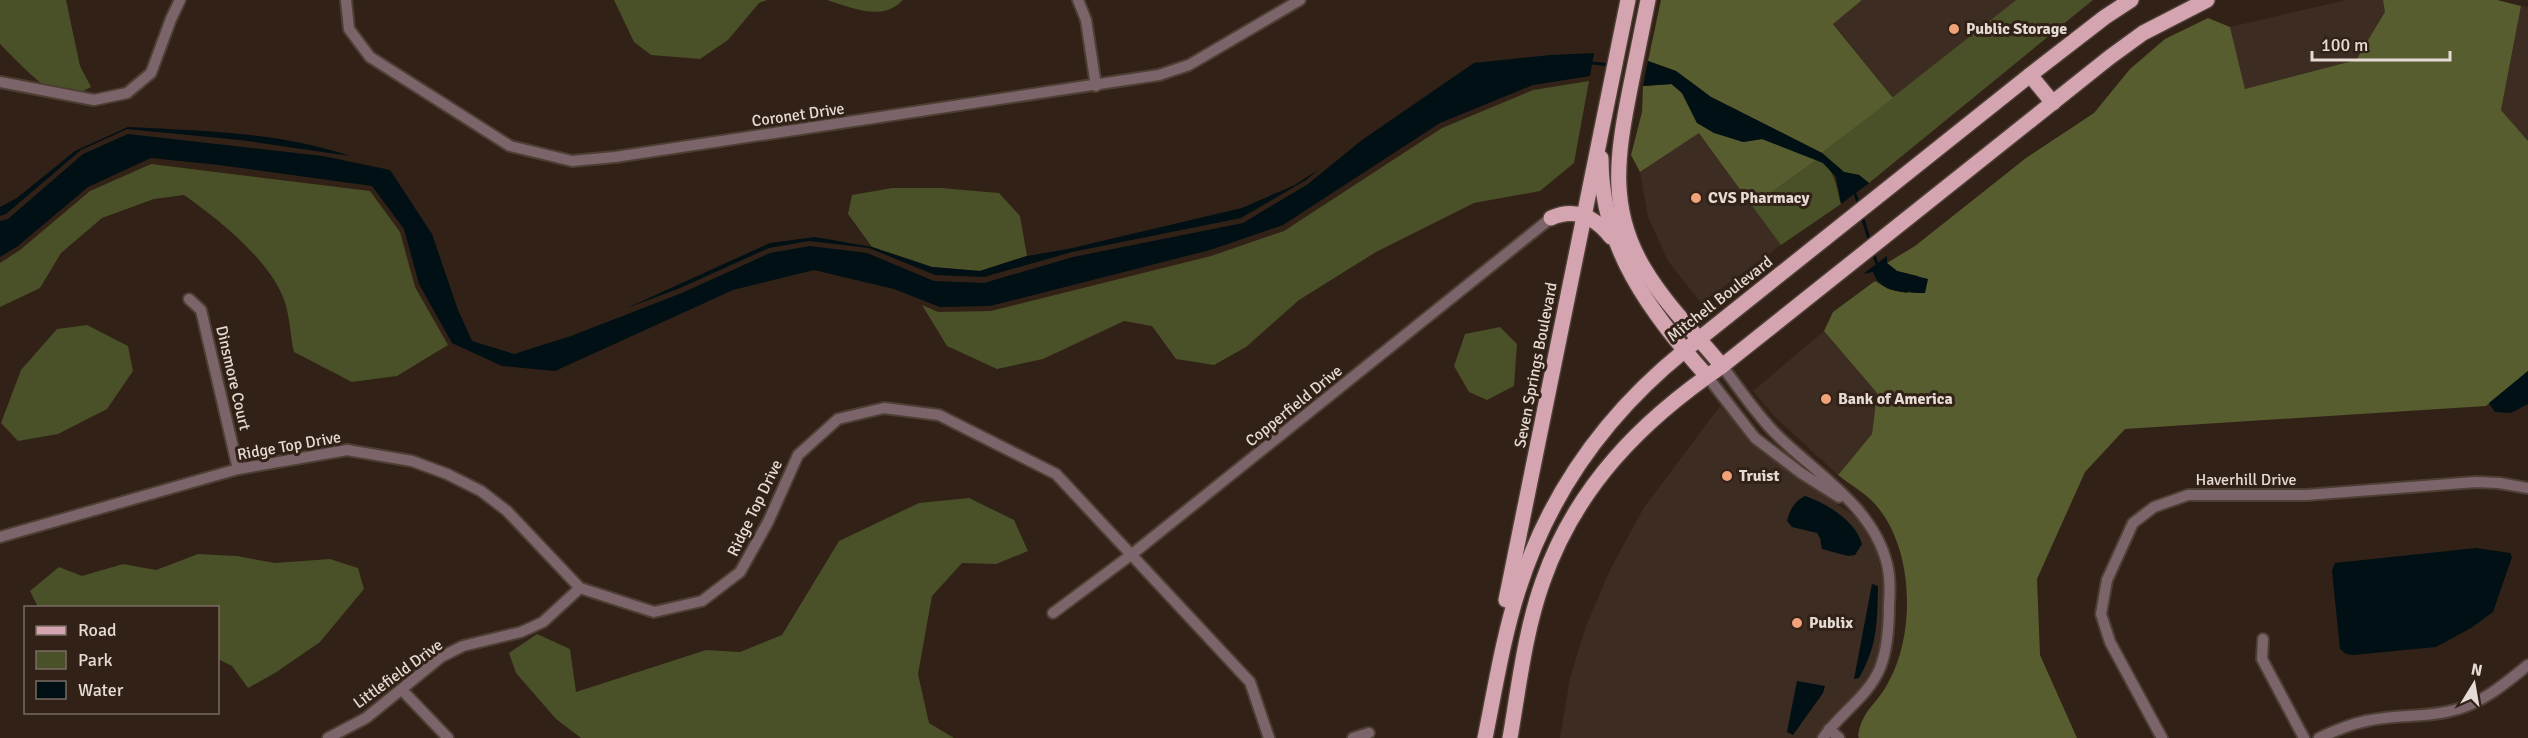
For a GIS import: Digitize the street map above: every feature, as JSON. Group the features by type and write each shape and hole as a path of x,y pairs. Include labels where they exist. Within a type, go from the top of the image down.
{"main road":[{"name":"Seven Springs Boulevard","path":"1483,738 1511,576 1553,379 1583,216 1628,0"},
{"path":"1648,0 1620,140 1619,198 1627,230 1639,259 1651,279 1722,366"},
{"name":"Mitchell Boulevard","path":"1483,738 1517,593 1548,513 1580,459 1608,424 1648,380 2030,75 2105,17 2131,0"},
{"path":"1510,738 1533,616 1542,582 1579,503 1631,440 1666,407 1722,366 2143,33 2207,0"},
{"path":"2030,75 2053,103"},
{"path":"1601,137 1604,201 1623,262 1642,294 1684,351 1707,376"},
{"path":"1551,218 1579,195 1590,181"},
{"path":"1551,218 1565,213 1583,216 1598,222 1615,242"}],"street":[{"path":"0,82 94,100 127,93 151,73 180,0"},
{"name":"Coronet Drive","path":"346,0 349,29 370,57 510,146 572,161 615,157 1159,75 1189,65 1300,0"},
{"path":"1078,0 1086,20 1096,86"},
{"name":"Copperfield Drive","path":"1053,613 1131,555 1551,218"},
{"name":"Dinsmore Court","path":"189,299 201,310 238,470"},
{"path":"1722,366 1776,434 1809,462 1857,509 1879,541 1888,565 1890,590 1886,645 1881,666 1871,685 1826,734 1839,738"},
{"path":"1707,376 1755,438 1801,473 1857,509"},
{"name":"Ridge Top Drive","path":"0,537 238,470 347,450 412,461 447,474 482,491 507,511 580,588 654,612 702,601 740,572 768,522 798,455 838,419 884,408 939,415 1056,474 1250,682 1269,738"},
{"name":"Haverhill Drive","path":"2162,738 2110,642 2101,614 2107,579 2133,523 2154,507 2188,495 2306,495 2476,482 2528,488"},
{"name":"Littlefield Drive","path":"328,738 366,718 441,657 463,646 520,632 543,622 580,588"},
{"path":"2263,639 2262,659 2304,738"},
{"path":"2319,738 2340,728 2373,719 2422,717 2459,709 2494,692 2528,665"},
{"path":"402,690 448,738"},
{"path":"1353,738 1369,733"}],"shaded area":[{"path":"1862,0 2016,0 1893,98 1833,23"},
{"path":"2346,0 2383,0 2386,12 2356,60 2245,89 2230,27"},
{"path":"2521,6 2528,7 2528,141 2501,110"},
{"path":"1699,132 1781,245 1701,303 1668,261 1648,217 1640,172"},
{"path":"1824,331 1877,393 1872,434 1838,475 1774,416 1753,391"},
{"path":"1720,406 1756,444 1788,471 1856,517 1876,549 1884,586 1882,639 1875,665 1855,695 1816,738 1560,738 1570,678 1586,626 1610,570 1643,509"}],"green space":[{"path":"0,0 66,0 80,66 91,87 64,101 23,67 0,44"},
{"path":"614,0 767,0 759,3 728,40 700,59 651,55 634,42"},
{"path":"827,0 903,0 895,7 877,12"},
{"path":"1661,0 1862,0 1833,24 1893,98 1822,153 1711,97 1676,71 1648,61"},
{"path":"2016,0 2093,0 1869,183 1859,175 1844,172 1822,153"},
{"path":"2383,0 2497,0 2521,6 2501,110 2528,141 2528,371 2486,406 2125,429 2085,472 2037,579 2040,655 2077,738 1859,738 1863,719 1885,689 1898,661 1904,639 1907,590 1897,542 1887,521 1870,499 1838,475 1872,434 1877,393 1824,331 1833,312 1875,281 1888,289 1907,293 1918,276 1897,271 1887,263 1915,246 2026,158 2094,113 2130,69 2165,39 2208,18 2230,27 2245,89 2356,60 2385,12"},
{"path":"1589,81 1574,163 1540,191 1474,203 1376,252 1299,300 1246,347 1214,365 1176,359 1152,326 1124,321 1043,359 997,369 947,346 922,305 938,312 991,311 1211,256 1284,231 1442,128 1533,90"},
{"path":"1671,84 1682,93 1697,123 1743,142 1762,139 1817,160 1752,206 1699,133 1640,172 1631,155 1642,112 1643,86"},
{"path":"1817,160 1832,173 1841,204 1781,245 1752,206"},
{"path":"151,164 370,191 400,232 415,287 448,345 397,376 352,382 294,352 289,317 276,282 240,240 184,195 154,199 102,218 61,253 40,288 0,307 0,263 20,250 90,191"},
{"path":"892,188 941,188 999,193 1020,216 1027,256 980,271 932,267 872,247 848,214 852,195"},
{"path":"87,325 128,346 133,371 107,409 58,434 18,441 1,423 21,370 57,329"},
{"path":"1500,327 1517,344 1514,386 1487,400 1469,392 1454,366 1465,334"},
{"path":"969,498 1014,520 1028,551 996,564 962,563 932,596 918,674 929,723 954,738 581,738 556,719 516,673 509,653 537,634 570,649 576,692 706,650 740,652 782,635 839,541 919,503"},
{"path":"198,554 237,556 275,563 330,559 358,568 364,589 320,642 275,673 248,688 232,666 219,660 219,606 38,606 30,591 59,567 82,576 123,564 156,570"}],"water":[{"path":"1594,53 1590,76 1533,85 1440,123 1283,225 1210,250 990,306 940,307 894,289 814,270 733,290 555,371 502,366 452,343 419,284 404,229 372,186 151,158 88,187 18,246 0,257 0,221 8,219 83,154 128,134 323,156 390,170 432,234 458,310 472,341 514,354 571,336 682,293 770,253 810,246 867,253 934,281 984,283 1073,257 1243,223 1308,184 1362,140 1474,63"},
{"path":"1648,61 1676,71 1711,97 1822,153 1844,172 1859,175 1869,183 1841,204 1836,177 1823,163 1762,139 1743,142 1714,133 1697,123 1682,93 1672,84 1643,86"},
{"path":"128,127 268,137 350,156 240,140 127,129 81,150 6,214 0,216 0,207 17,198 75,151"},
{"path":"1319,169 1306,180 1241,218 1072,252 984,277 935,275 869,248 809,241 769,248 680,288 627,308 770,243 815,237 872,247 932,267 980,271 1027,256 1068,249 1242,208 1295,185"},
{"path":"1887,256 1887,263 1897,271 1928,279 1925,293 1909,293 1887,288 1876,279 1873,272 1863,274"},
{"path":"2528,371 2528,404 2511,413 2495,412 2489,403"},
{"path":"1805,496 1831,508 1854,528 1862,544 1855,555 1848,556 1822,549 1817,533 1792,527 1787,521 1790,513 1795,503"},
{"path":"2476,548 2510,553 2512,557 2493,612 2471,628 2436,647 2353,655 2346,654 2340,649 2332,571 2335,563"},
{"path":"1872,584 1878,586 1873,644 1859,678 1854,679"},
{"path":"1797,681 1825,686 1823,693 1793,735 1787,732"}],"waterway":[{"path":"1592,63 1609,65"},
{"path":"1855,194 1858,202"},
{"path":"1863,219 1869,239"},
{"path":"1874,255 1877,264"}],"place":[{"name":"Public Storage","path":"1954,29"},
{"name":"CVS Pharmacy","path":"1696,198"},
{"name":"Bank of America","path":"1826,399"},
{"name":"Truist","path":"1727,476"},
{"name":"Publix","path":"1797,623"}]}
